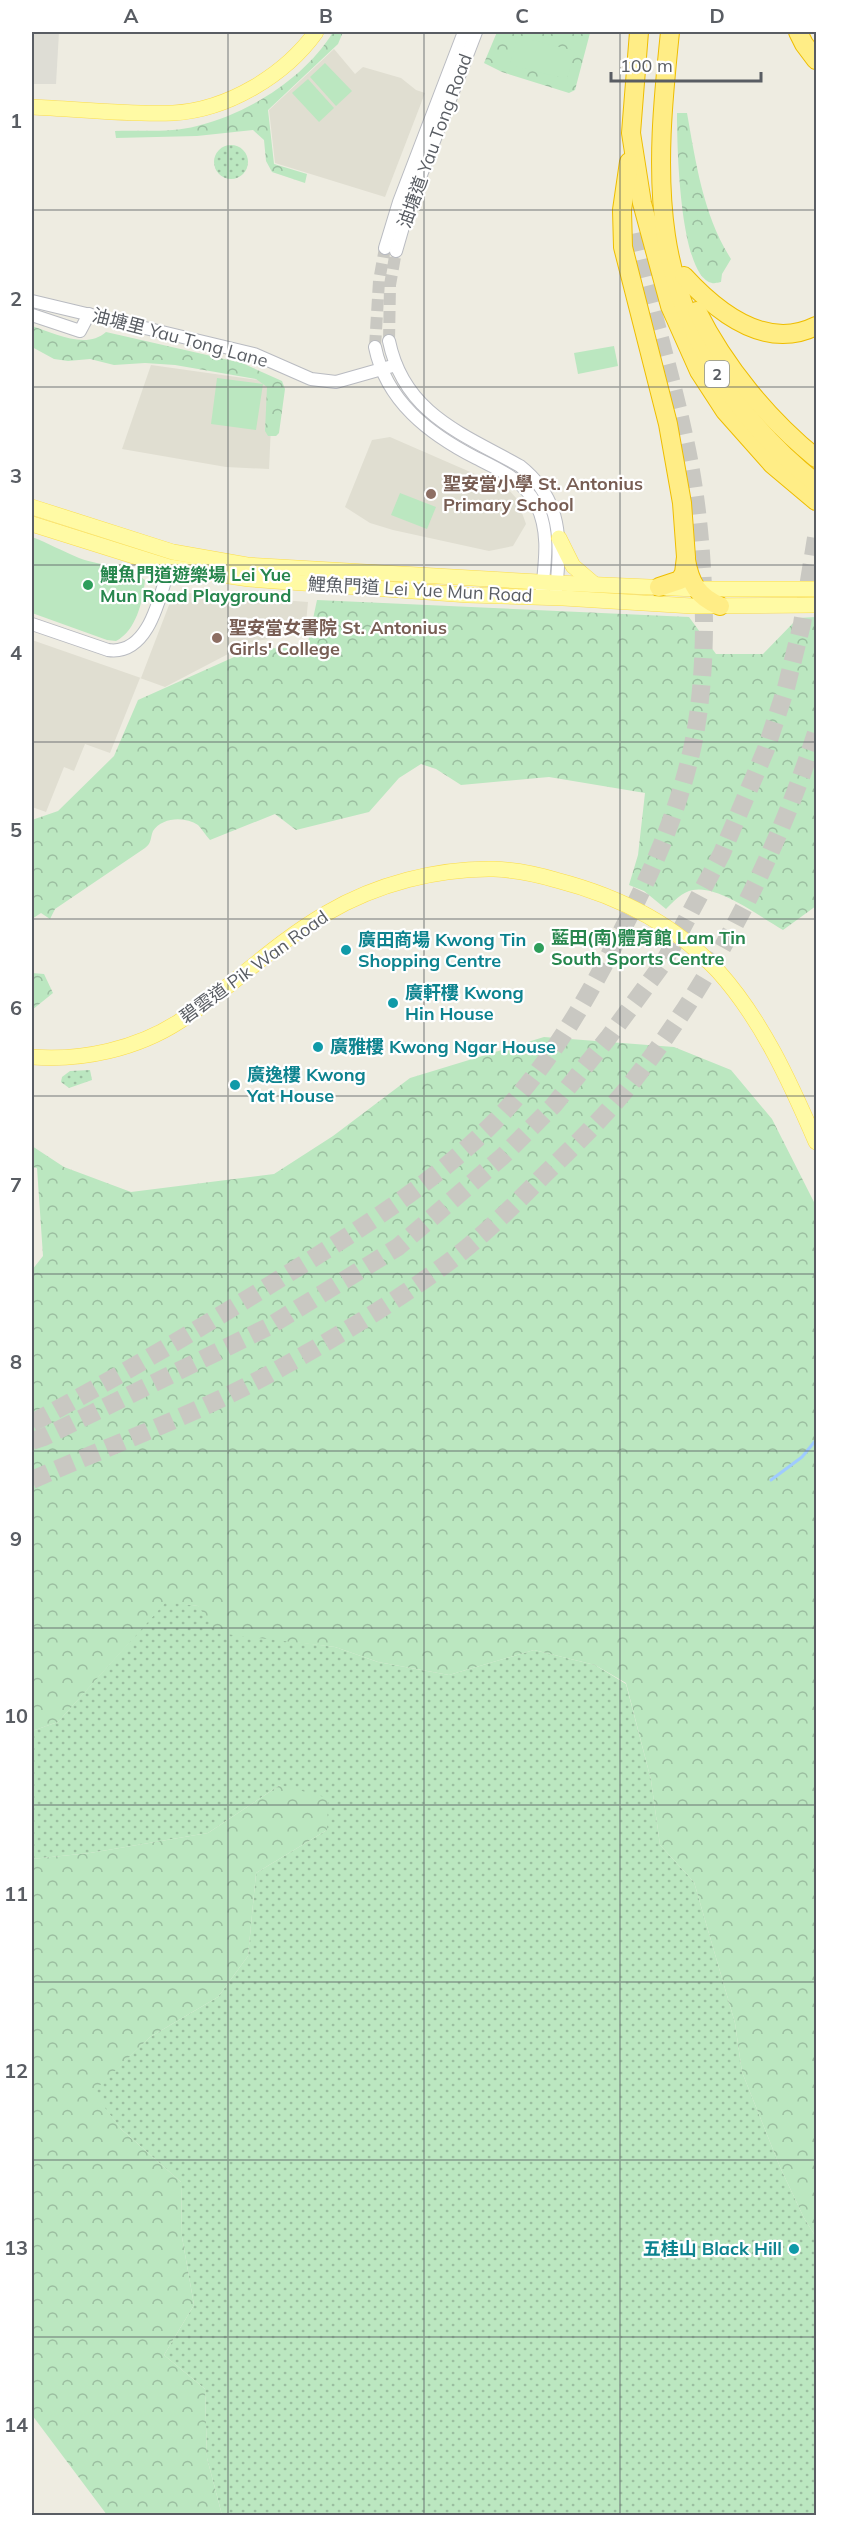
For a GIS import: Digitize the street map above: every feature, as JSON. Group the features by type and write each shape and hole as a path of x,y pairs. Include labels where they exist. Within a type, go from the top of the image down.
{"highway":[{"name":"2","path":"639,32 631,133 642,203 662,284 688,350 711,391 739,429 772,464 816,501"},
{"name":"2","path":"670,32 665,78 662,195 670,258 683,302 701,344 723,384 750,420 782,454 816,483"},
{"path":"798,32 816,60"},
{"path":"631,133 628,176 622,210 623,247 675,457 690,576 704,599 720,606"},
{"path":"662,170 673,242 702,321 749,390 779,425 816,458"},
{"path":"628,176 633,226"},
{"path":"684,276 725,314 750,327 784,334 800,332 816,326"},
{"path":"659,587 680,580 684,573 686,557"}],"main road":[{"path":"32,107 175,113 210,106 240,94 276,73 302,51 316,32"},
{"name":"鯉魚門道 Lei Yue Mun Road","path":"32,507 173,552 247,565 720,606 816,605"},
{"name":"鯉魚門道 Lei Yue Mun Road","path":"32,524 168,567 249,579 468,595 549,590 594,584 696,589 816,589"},
{"path":"559,538 573,566 594,584"},
{"path":"168,567 173,552"},
{"name":"碧雲道 Pik Wan Road","path":"32,1057 79,1056 104,1052 134,1043 164,1030 199,1007 288,938 362,894 434,876 470,871 505,870 584,887 620,900 641,911 695,949 723,978 757,1024 783,1069 816,1142"}],"street":[{"name":"油塘道 Yau Tong Road","path":"464,32 399,202 390,249 476,32"},
{"name":"油塘里 Yau Tong Lane","path":"32,301 254,354 310,379 336,382 396,365"},
{"path":"32,315 75,330 82,329 89,314"},
{"path":"389,341 396,365 411,393 433,415 466,438 506,458 531,474 550,502 559,538 549,590"},
{"path":"375,347 381,370 397,397 422,424 452,444 514,478 528,491 537,506 543,524 549,590"},
{"path":"32,624 108,650 114,651 129,647 146,630 168,567"}],"shaded area":[{"path":"32,32 59,32 56,84 32,84"},
{"path":"334,49 355,74 363,67 401,78 416,90 425,93 385,197 275,163 269,110"},
{"path":"151,365 273,382 269,469 226,467 122,449"},
{"name":"聖安當小學 St. Antonius Primary School","path":"390,437 507,488 517,499 526,524 513,546 489,551 393,530 370,523 345,507 372,440"},
{"path":"174,592 308,602 305,633 251,642 165,687 140,678 110,753 85,744 74,771 64,767 46,812 32,807 32,640 141,678"}],"green space":[{"path":"333,32 343,32 338,44 268,110 274,164 307,174 305,183 272,172 266,161 264,140 253,130 197,136 116,138 115,131 166,130 197,126 256,103 291,79 321,49"},
{"path":"497,32 597,32 590,33 575,90 569,93 502,72 484,63"},
{"path":"517,36 575,51 567,79 510,65"},
{"path":"325,63 352,91 336,106 310,77"},
{"path":"308,79 334,108 319,122 292,93"},
{"path":"677,113 687,113 697,170 707,207 721,242 731,259 722,274 721,282 713,283 701,275 686,234 679,177"},
{"path":"231,145 243,150 248,162 243,174 231,179 219,174 214,162 219,150"},
{"path":"32,326 80,340 89,340 106,332 242,363 282,381 285,389 279,433 276,436 268,436 265,431 267,387 256,379 175,365 145,363 114,365 90,359 68,361 54,359 32,347"},
{"path":"614,346 618,366 578,374 574,353"},
{"path":"217,378 263,384 256,430 211,424"},
{"path":"400,493 436,507 427,529 391,515"},
{"name":"鯉魚門道遊樂場 Lei Yue Mun Road Playground","path":"32,537 79,558 129,571 145,580 137,615 123,636 116,641 107,640 32,613"},
{"path":"317,600 689,617 716,654 763,654 798,618 816,617 816,906 783,930 751,910 715,892 693,890 678,897 666,909 644,891 629,885 638,855 645,793 549,777 461,785 436,769 421,764 399,778 369,812 296,830 275,814 210,840 193,822 174,819 162,823 153,831 150,842 145,848 55,909 50,919 41,913 32,919 32,820 58,811 114,756 138,700 252,649 307,647"},
{"path":"32,973 44,974 53,993 32,1010"},
{"path":"544,1037 674,1047 731,1070 772,1119 816,1206 816,2237 804,2218 780,2167 742,2072 735,2023 694,1882 660,1845 651,1780 626,1683 595,1665 534,1650 449,1675 378,1662 335,1647 217,1633 198,1606 166,1602 58,1722 32,1731 32,1270 43,1256 37,1168 32,1167 32,1146 64,1167 131,1192 274,1174 333,1136 410,1078"},
{"path":"90,1070 92,1080 69,1088 61,1082 62,1077 70,1071"},
{"path":"166,1601 198,1606 289,1641 335,1647 378,1662 449,1675 534,1650 595,1665 626,1684 651,1780 660,1845 694,1882 735,2023 742,2072 780,2167 804,2218 816,2237 816,2515 222,2515 207,2458 205,2389 164,2355 194,2305 182,2237 181,2182 121,2129 92,2092 150,2037 218,1997 248,1956 256,1873 327,1830 280,1785 208,1833 90,1853 32,1859 32,1731 58,1722"},
{"path":"280,1785 328,1798 327,1830 256,1873 248,1956 218,1997 150,2037 93,2092 121,2129 181,2182 182,2237 194,2305 164,2355 205,2389 207,2458 222,2515 107,2515 32,2415 32,1859 90,1853 208,1833"}],"waterway":[{"path":"771,1480 802,1457 816,1440"}],"tunnel":[{"path":"32,1423 157,1353 334,1245 412,1192 461,1153 505,1111 542,1066 575,1017 629,917 661,847 686,774 700,702 704,621 699,530 690,462 633,226"},
{"path":"375,347 379,281 385,248"},
{"path":"389,341 390,285 396,251"},
{"path":"32,1441 268,1327 398,1247 503,1156 553,1106 608,1038 664,962 722,853 766,749 786,688 802,624 816,538"},
{"path":"32,1480 191,1413 304,1355 423,1281 455,1257 506,1212 585,1135 625,1091 685,1009 737,921 760,875 800,781 816,733"}],"place":[{"name":"聖安當小學 St. Antonius Primary School","path":"431,494"},
{"name":"鯉魚門道遊樂場 Lei Yue Mun Road Playground","path":"88,585"},
{"name":"聖安當女書院 St. Antonius Girls' College","path":"217,638"},
{"name":"藍田(南)體育館 Lam Tin South Sports Centre","path":"539,948"},
{"name":"廣田商場 Kwong Tin Shopping Centre","path":"346,950"},
{"name":"廣軒樓 Kwong Hin House","path":"393,1003"},
{"name":"廣雅樓 Kwong Ngar House","path":"318,1047"},
{"name":"廣逸樓 Kwong Yat House","path":"235,1085"},
{"name":"五桂山 Black Hill","path":"794,2249"}]}
